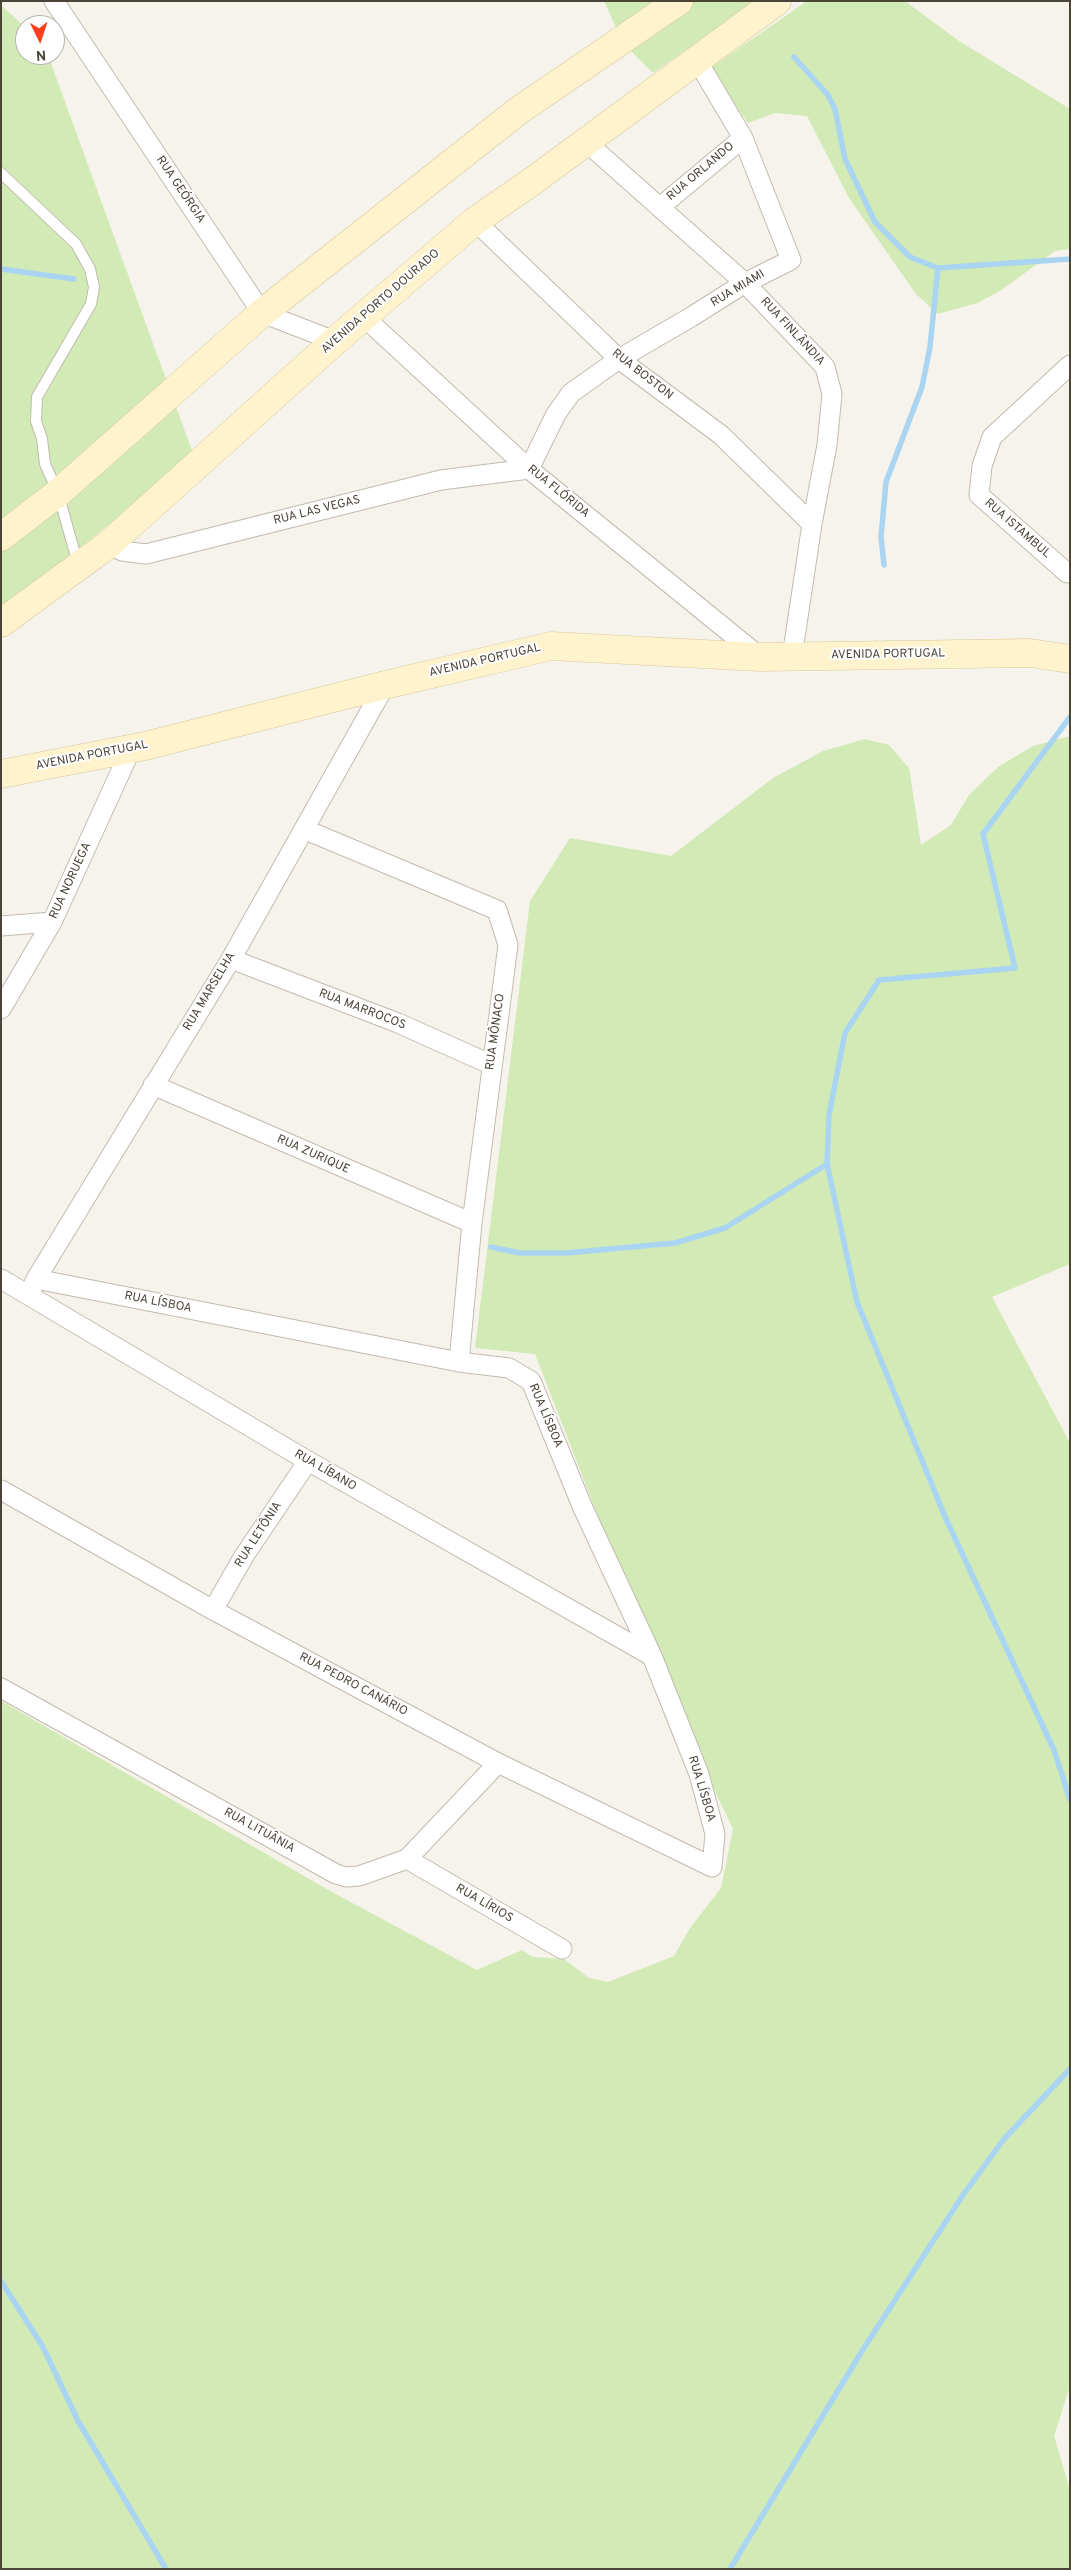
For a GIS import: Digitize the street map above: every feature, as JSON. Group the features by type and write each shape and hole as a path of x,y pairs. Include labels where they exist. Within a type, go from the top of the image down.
{"street":[{"name":"RUA GEÓRGIA","path":"54,1 262,313"},
{"path":"1,537 58,493 262,313 518,111 679,1"},
{"name":"AVENIDA PORTO DOURADO","path":"1,623 108,544 335,341 475,220 777,2"},
{"name":"RUA MIAMI","path":"529,469 556,414 571,394 618,359 691,318 744,283 791,260 743,138 697,60"},
{"name":"RUA ORLANDO","path":"660,207 743,138"},
{"name":"RUA FINLÂNDIA","path":"585,141 744,283 825,367 832,394 827,445 812,524 792,656"},
{"name":"RUA BOSTON","path":"475,220 618,359 721,435 812,524"},
{"path":"262,313 335,341"},
{"name":"RUA FLÓRIDA","path":"364,317 529,469 760,657"},
{"name":"RUA ISTAMBUL","path":"1067,573 979,495 982,466 992,436 1070,365"},
{"name":"RUA LAS VEGAS","path":"108,544 122,551 146,554 441,480 529,469"},
{"name":"AVENIDA PORTUGAL","path":"1,774 131,748 551,646 760,657 1030,653 1070,659"},
{"name":"RUA MARSELHA","path":"32,1287 231,959 306,830 385,685"},
{"name":"RUA NORUEGA","path":"1,1009 52,922 131,748"},
{"name":"RUA MÔNACO","path":"306,830 496,910 508,945 472,1224 459,1362"},
{"path":"1,926 52,922"},
{"name":"RUA MARROCOS","path":"231,959 398,1023 492,1065"},
{"name":"RUA ZURIQUE","path":"153,1085 472,1224"},
{"name":"RUA LÍBANO","path":"1,1279 32,1287 308,1461 652,1656"},
{"name":"RUA LÍSBOA","path":"32,1287 459,1362 509,1368 531,1381 582,1506 652,1656 699,1774 715,1834 712,1867"},
{"name":"RUA LETÔNIA","path":"212,1610 244,1556 308,1461"},
{"name":"RUA PEDRO CANÁRIO","path":"1,1490 212,1610 498,1763 712,1867"},
{"name":"RUA LITUÂNIA","path":"1,1688 336,1874 346,1877 359,1876 407,1859 498,1763"},
{"name":"RUA LÍRIOS","path":"407,1859 562,1949"}],"lane":[{"path":"1,173 76,244 90,269 94,287 91,304 37,397 36,421 42,439 45,464 58,493 78,566"}],"green space":[{"path":"604,1 755,1 653,73 623,43"},
{"path":"807,1 905,1 959,41 1070,109 1070,249 1055,251 1000,291 977,303 938,314 916,294 849,198 807,116 775,113 748,123 709,69"},
{"path":"1,5 15,18 15,65 52,65 194,456 1,611"},
{"path":"1070,736 1070,1264 992,1297 1070,1443 1070,2386 1054,2436 1070,2490 1070,2569 1,2569 1,1701 332,1892 477,1970 522,1950 533,1957 564,1959 589,1978 608,1982 674,1956 690,1928 721,1888 733,1829 663,1684 535,1354 475,1348 530,901 570,838 671,856 773,778 823,751 865,739 889,745 909,768 921,845 951,825 969,795 998,767 1033,746"}],"waterway":[{"path":"794,57 828,95 835,109 845,159 875,222 910,257 938,268 1070,259"},
{"path":"884,565 881,537 886,482 922,387 930,347 938,268"},
{"path":"1,269 74,279"},
{"path":"1070,717 983,834 1015,968 879,980 845,1033 829,1115 827,1164 857,1302 946,1519 1054,1750 1070,1800"},
{"path":"491,1247 520,1253 566,1253 675,1243 725,1228 827,1164"},
{"path":"730,2569 862,2351 963,2195 1004,2139 1070,2069"},
{"path":"1,2281 43,2347 78,2421 166,2569"}]}
